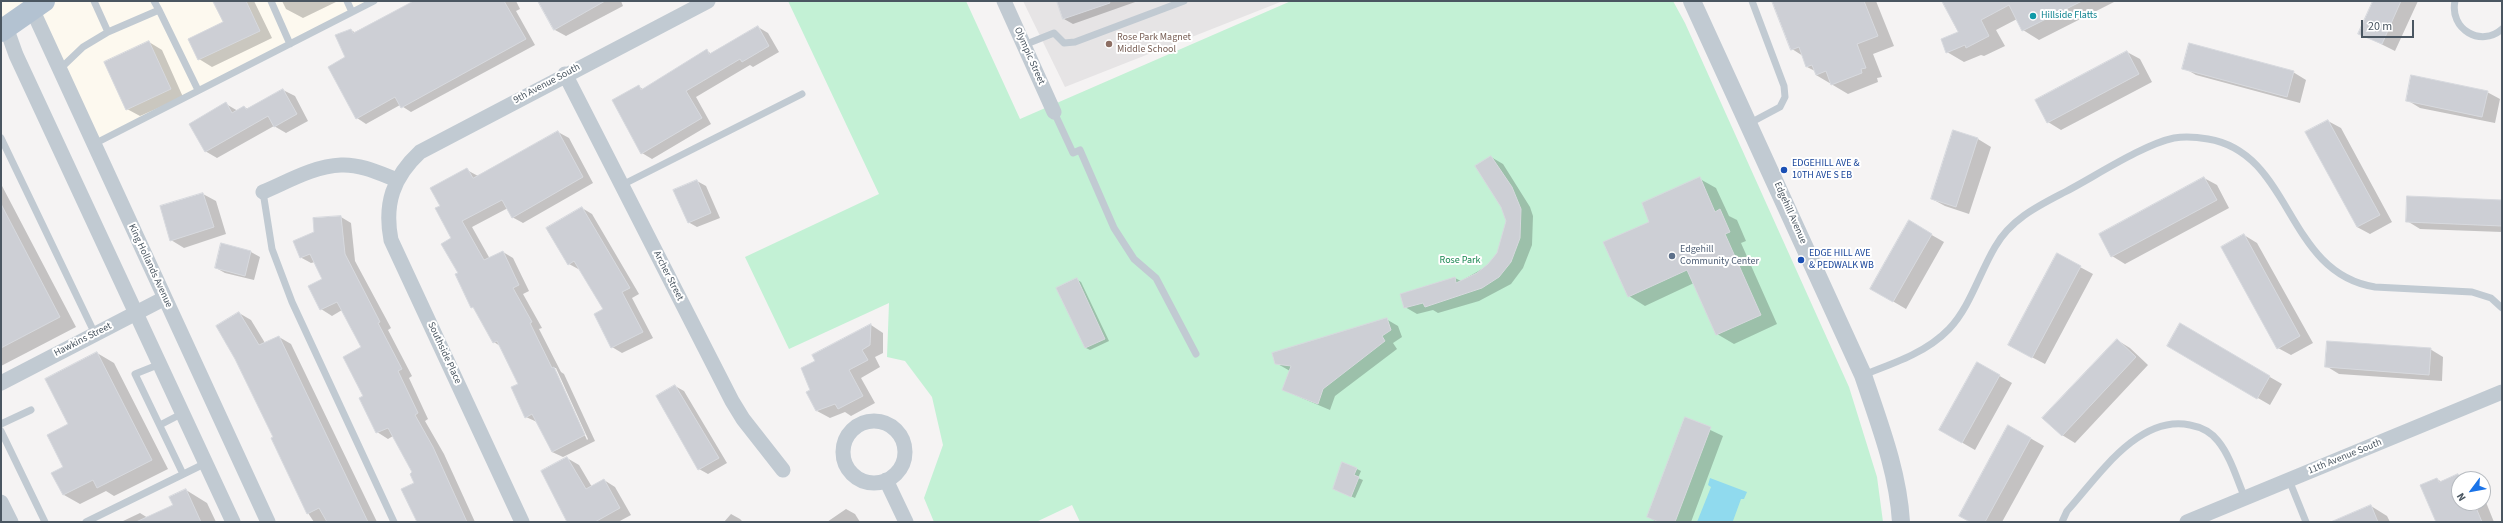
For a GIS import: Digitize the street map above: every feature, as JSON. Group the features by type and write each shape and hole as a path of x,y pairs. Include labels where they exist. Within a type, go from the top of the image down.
{"main road":[{"path":"4,26 38,5"}],"street":[{"name":"9th Avenue South","path":"397,180 408,163 420,152 565,74 708,1"},
{"name":"Olympic Street","path":"1004,1 1054,112"},
{"name":"Edgehill Avenue","path":"1692,1 1750,123 1863,375 1885,437 1894,475 1901,522"},
{"name":"King Hollands Avenue","path":"38,5 60,68 268,522"},
{"path":"4,26 16,55 137,312 232,522"},
{"name":"Archer Street","path":"565,74 732,401 743,419 783,470"},
{"path":"263,192 318,169 342,165 364,168 397,180"},
{"name":"Southside Place","path":"397,180 387,219 391,240 522,522"},
{"name":"Hawkins Street","path":"1,383 165,298"},
{"name":"11th Avenue South","path":"2187,522 2502,392"},
{"path":"873,420 885,423 895,429 902,439 905,451 903,463 896,473 886,480 875,482 863,480 852,474 846,464 843,452 845,440 851,430 861,423 873,420"},
{"path":"886,480 906,522"},
{"path":"1,502 11,522"}],"lane":[{"path":"94,1 108,32"},
{"path":"154,1 198,90"},
{"path":"271,1 290,44"},
{"path":"347,1 352,12"},
{"path":"94,144 374,1"},
{"path":"1024,45 1054,33 1064,43 1076,42 1184,1"},
{"path":"1750,123 1780,107 1785,92 1752,1"},
{"path":"2455,1 2455,17 2466,32 2475,36 2485,37 2502,29"},
{"path":"60,68 83,47 108,32 159,10"},
{"path":"622,185 802,94"},
{"path":"1054,112 1073,153 1080,150 1114,228 1134,259 1156,278 1196,354"},
{"path":"1863,375 1908,357 1948,331 1961,313 1995,247 2021,217 2145,150 2174,138 2190,137 2215,140 2232,146 2247,155 2264,173 2312,250 2326,265 2343,277 2361,285 2375,287 2472,292 2491,298 2502,308"},
{"path":"1,138 95,334"},
{"path":"263,192 272,249 292,302 394,522"},
{"path":"160,364 135,374 183,474"},
{"path":"1,424 31,410"},
{"path":"160,425 183,413"},
{"path":"2062,522 2067,511 2128,444 2146,431 2169,424 2192,425 2211,434 2225,453 2245,498"},
{"path":"1,431 45,522"},
{"path":"86,522 206,463"},
{"path":"2289,480 2306,522"}],"shaded area":[{"path":"1,1 374,1 94,144 32,10 1,31"},
{"name":"Rose Park Magnet Middle School","path":"1023,1 1283,1 1065,87"}],"green space":[{"name":"Rose Park","path":"788,1 966,1 1020,119 1291,1 1673,1 1685,23 1849,387 1877,477 1883,522 1080,522 1072,505 1036,522 934,522 924,498 943,445 932,397 905,361 887,357 889,303 789,349 745,257 879,194"}],"water":[{"path":"1710,478 1747,492 1744,499 1741,499 1733,521 1735,522 1697,522 1711,487 1708,485"}],"building":[{"path":"213,1 246,1 260,31 198,60 188,39 223,22"},
{"path":"414,1 504,1 526,39 401,108 395,97 356,119 328,67 345,57 335,35 351,29 353,33"},
{"path":"538,1 605,1 554,30"},
{"name":"Rose Park Magnet Middle School","path":"1057,1 1109,1 1110,3 1063,19"},
{"path":"1772,1 1864,1 1878,36 1857,44 1866,68 1861,69 1862,73 1831,85 1826,71 1816,75 1812,65 1806,67 1799,47 1791,50"},
{"path":"1942,1 2082,1 2022,31 2009,5 1981,20 1989,36 1966,48 1965,45 1946,53 1941,39 1958,32"},
{"path":"2373,1 2401,1 2382,44 2358,34"},
{"path":"758,26 769,46 742,62 740,59 686,91 702,118 641,154 612,100 639,85 641,90 707,49 709,54"},
{"path":"149,41 171,89 126,110 104,62"},
{"path":"2189,43 2294,71 2287,97 2182,69"},
{"path":"2127,51 2139,74 2047,123 2035,100"},
{"path":"2411,75 2488,91 2482,117 2406,101"},
{"path":"283,89 297,114 274,127 268,116 205,152 189,124 226,102 232,113 244,106 246,109"},
{"path":"2328,120 2380,215 2357,227 2305,132"},
{"path":"1953,130 1978,138 1956,207 1931,199"},
{"path":"558,131 583,177 512,218 502,200 462,221 484,260 503,251 519,285 513,288 532,322 530,323 552,368 554,367 585,435 552,452 532,414 525,418 511,387 518,384 497,341 493,343 473,307 471,308 455,274 458,273 441,244 451,238 435,208 440,206 430,188 467,168 473,178"},
{"path":"1491,156 1512,187 1521,209 1520,238 1511,262 1499,277 1482,288 1425,307 1423,303 1404,308 1400,294 1455,277 1456,283 1477,273 1488,264 1497,253 1506,221 1501,207 1475,166"},
{"name":"Edgehill Community Center","path":"1700,177 1715,212 1720,209 1730,232 1725,234 1761,315 1716,335 1687,270 1628,297 1603,242 1649,222 1642,203"},
{"path":"2204,177 2217,200 2111,257 2099,234"},
{"path":"697,180 711,213 688,223 673,190"},
{"path":"203,193 214,227 170,241 160,206"},
{"path":"2407,196 2502,200 2502,226 2406,222"},
{"path":"1,204 60,317 1,348"},
{"path":"582,207 630,288 622,292 643,332 611,348 594,314 603,309 574,261 568,265 546,228"},
{"path":"341,216 345,254 402,369 398,371 418,413 415,415 433,447 467,522 417,522 401,489 414,483 410,474 412,472 388,428 376,433 359,398 363,396 343,357 361,347 337,302 320,310 308,286 322,279 310,254 300,258 293,241 314,232 313,218"},
{"path":"1909,220 1932,234 1893,302 1870,289"},
{"path":"2244,234 2300,336 2277,349 2221,247"},
{"path":"221,243 251,251 245,276 215,268"},
{"path":"2057,253 2081,266 2032,358 2008,345"},
{"path":"1077,278 1105,339 1085,348 1056,288"},
{"path":"239,312 259,345 279,336 368,522 327,522 319,508 307,514 271,438 273,437 235,359 216,326"},
{"path":"1387,318 1391,330 1382,336 1385,341 1323,389 1318,404 1282,390 1291,366 1275,364 1272,353"},
{"path":"2180,323 2270,376 2257,399 2167,346"},
{"path":"871,324 870,345 862,350 868,360 849,370 863,396 838,409 835,404 816,411 806,392 810,390 801,368 815,361 812,355"},
{"path":"2117,339 2136,357 2062,436 2042,418"},
{"path":"2327,341 2431,348 2429,375 2325,367"},
{"path":"97,352 152,460 97,488 93,480 63,495 51,473 63,467 47,435 68,424 45,379"},
{"path":"1977,362 2000,375 1962,443 1939,430"},
{"path":"675,385 719,458 698,470 656,396"},
{"path":"1685,417 1711,427 1675,522 1659,522 1647,517"},
{"path":"2008,425 2031,438 1985,522 1970,522 1959,516"},
{"path":"567,457 586,489 604,479 620,508 595,522 567,522 541,471"},
{"path":"1342,462 1357,468 1354,475 1359,477 1351,497 1333,489"},
{"path":"2451,477 2451,511 2477,511 2482,522 2436,522 2420,485 2437,478 2439,482"},
{"path":"186,489 201,522 136,522 173,505 169,497"},
{"path":"2371,505 2378,522 2331,522"}],"place":[{"name":"Hillside Flatts","path":"2033,16"},
{"name":"Rose Park Magnet Middle School","path":"1109,44"},
{"name":"EDGEHILL AVE & 10TH AVE S EB","path":"1784,170"},
{"name":"Edgehill Community Center","path":"1672,256"},
{"name":"EDGE HILL AVE & PEDWALK WB","path":"1801,260"}]}
